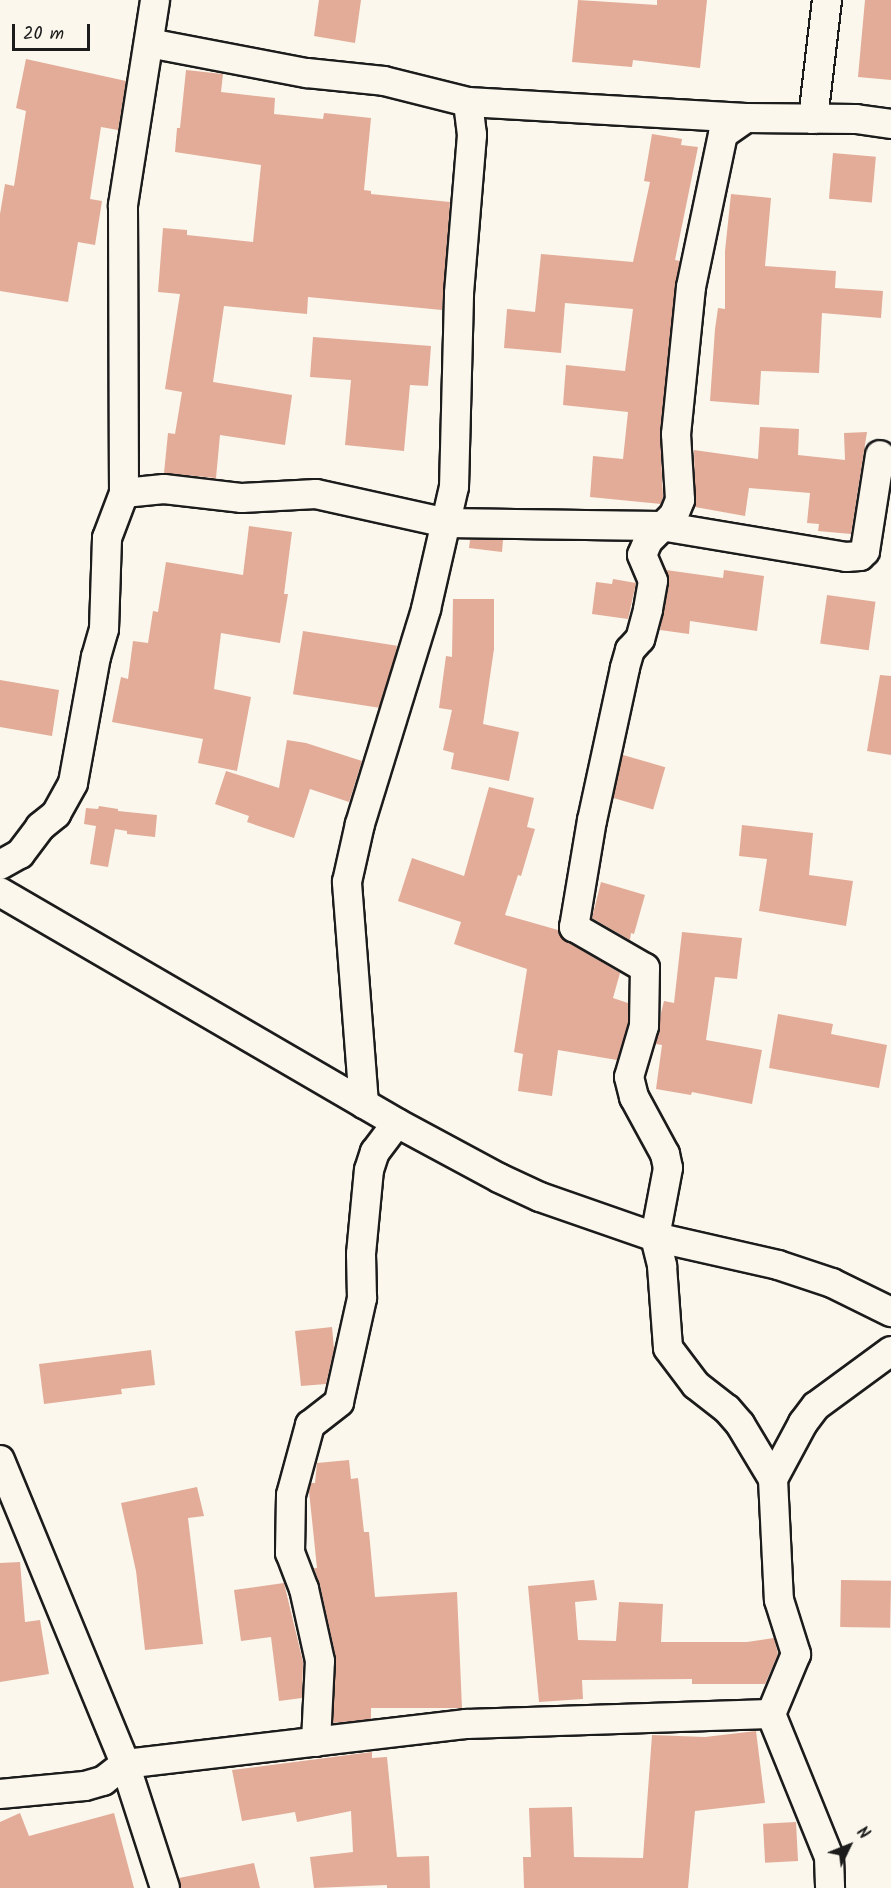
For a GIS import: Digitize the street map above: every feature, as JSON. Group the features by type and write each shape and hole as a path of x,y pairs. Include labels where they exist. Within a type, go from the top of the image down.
{"street":[{"path":"0,865 20,854 40,826 56,814 73,783 96,657 104,629 107,538 124,493 123,205 155,0"},
{"path":"813,119 827,0"},
{"path":"150,43 308,73 384,81 468,102 715,125 746,118 856,119 891,124"},
{"path":"364,1104 347,882 360,824 426,609 454,487 457,452 459,293 472,135 468,102"},
{"path":"715,125 691,287 676,434 680,500 674,514 648,541 642,555 653,580 648,610 640,639 630,650 625,668 574,927 580,933 645,968 644,1026 629,1077 634,1097 665,1154 668,1168 655,1237 662,1266 668,1348 696,1385 727,1409 740,1424 773,1479 779,1600 796,1654 771,1714 829,1857 830,1888"},
{"path":"124,493 164,489 242,498 315,494 447,524 661,526 846,557 860,556 865,551 880,455"},
{"path":"0,892 397,1123 499,1178 540,1197 655,1237 778,1265 832,1283 877,1303 891,1312"},
{"path":"316,1742 320,1661 304,1589 290,1553 291,1495 304,1437 310,1425 339,1402 362,1298 361,1254 369,1170 375,1152 397,1123"},
{"path":"773,1479 786,1460 803,1423 816,1406 891,1351"},
{"path":"0,1460 125,1764 165,1888"},
{"path":"0,1794 85,1786 103,1781 125,1764 466,1724 771,1714"}],"building":[{"path":"319,0 361,0 355,43 314,36"},
{"path":"578,0 657,5 657,0 707,0 700,68 633,60 632,67 572,62"},
{"path":"865,0 891,0 891,80 858,77"},
{"path":"26,59 126,81 118,130 101,127 90,199 102,201 95,245 78,242 68,302 0,291 0,214 5,184 14,186 26,111 16,108"},
{"path":"186,70 223,74 221,92 275,98 274,114 323,119 324,113 371,118 364,190 371,191 371,194 450,202 442,310 308,297 307,314 224,306 213,382 292,395 285,445 220,435 216,478 164,473 168,433 175,434 182,392 165,389 180,294 158,292 163,228 187,230 187,235 253,242 261,165 175,152"},
{"path":"652,134 682,139 681,145 698,147 675,260 680,261 675,285 660,432 663,497 661,504 590,497 593,456 623,459 628,412 563,405 566,365 625,371 633,309 565,303 561,353 504,348 507,309 535,312 541,254 633,262 650,182 644,181"},
{"path":"833,153 876,157 872,203 829,199"},
{"path":"731,194 771,198 765,266 836,271 835,288 883,291 881,318 822,313 819,373 761,371 759,405 710,401 718,308 725,309 725,251"},
{"path":"313,337 431,346 428,386 410,385 404,451 345,445 351,380 310,377"},
{"path":"760,427 799,429 798,455 845,460 844,433 867,432 851,534 818,531 819,524 807,523 810,493 749,488 745,516 695,507 694,450 758,459"},
{"path":"249,526 292,532 284,594 288,594 280,643 221,633 214,689 251,697 237,771 198,763 203,739 112,722 121,677 128,679 133,641 148,643 153,611 158,612 166,562 243,575"},
{"path":"470,540 503,540 502,552 469,548"},
{"path":"666,570 723,578 724,570 764,576 757,631 690,621 689,634 660,630 669,584"},
{"path":"613,579 636,583 628,619 592,614 596,582 612,584"},
{"path":"827,595 876,602 869,650 820,644"},
{"path":"453,599 494,599 494,649 483,724 519,732 509,781 451,769 454,753 443,750 452,710 439,708 446,656 452,657"},
{"path":"303,631 397,646 387,709 293,694"},
{"path":"880,675 891,676 891,755 867,751"},
{"path":"0,680 59,690 52,736 0,727"},
{"path":"287,740 306,743 362,761 349,802 310,789 294,838 247,822 249,816 215,804 226,771 279,788"},
{"path":"623,755 665,767 653,809 611,797"},
{"path":"489,787 534,798 527,827 535,829 521,876 518,875 505,915 558,930 566,941 620,973 613,998 628,1003 628,1023 617,1060 558,1050 552,1096 518,1091 523,1054 514,1052 527,969 454,944 461,922 398,901 412,858 464,876"},
{"path":"99,806 118,809 118,811 157,815 155,837 127,834 127,831 115,829 108,867 90,864 96,826 84,824 86,808 98,809"},
{"path":"742,825 813,833 809,875 853,881 846,926 759,911 767,859 739,856"},
{"path":"601,882 645,895 634,934 631,933 630,940 592,918"},
{"path":"682,932 742,938 737,979 715,977 706,1040 762,1050 752,1104 692,1092 691,1095 656,1089 662,1045 656,1044 661,1013 664,1001 674,1003"},
{"path":"778,1014 833,1024 831,1034 887,1045 879,1088 769,1068"},
{"path":"332,1327 334,1349 326,1384 301,1386 295,1331"},
{"path":"151,1350 155,1385 121,1389 122,1394 44,1404 39,1364"},
{"path":"349,1460 351,1479 358,1478 364,1532 369,1532 375,1597 457,1592 462,1708 371,1708 371,1719 333,1723 336,1658 314,1568 317,1568 309,1491 311,1483 315,1483 317,1463"},
{"path":"197,1487 204,1516 188,1518 203,1644 145,1650 136,1571 121,1503"},
{"path":"20,1562 25,1622 40,1620 49,1674 0,1682 0,1563"},
{"path":"594,1580 597,1600 575,1602 578,1640 616,1641 619,1602 663,1604 661,1642 747,1642 774,1638 778,1654 765,1684 692,1684 692,1679 582,1680 583,1699 539,1702 528,1586"},
{"path":"841,1580 891,1581 890,1628 840,1627"},
{"path":"284,1583 303,1662 302,1698 279,1701 271,1637 241,1641 234,1590"},
{"path":"756,1731 765,1803 695,1811 688,1888 524,1888 523,1857 531,1857 529,1808 572,1807 574,1857 643,1858 652,1735 705,1737"},
{"path":"372,1752 372,1758 387,1757 397,1857 429,1856 430,1888 387,1888 387,1885 314,1888 310,1857 353,1852 351,1811 297,1822 295,1812 242,1821 232,1770"},
{"path":"20,1813 29,1836 114,1813 134,1888 0,1888 0,1822"},
{"path":"796,1822 798,1861 765,1863 763,1824"},
{"path":"254,1863 260,1888 181,1888 179,1878"}]}
